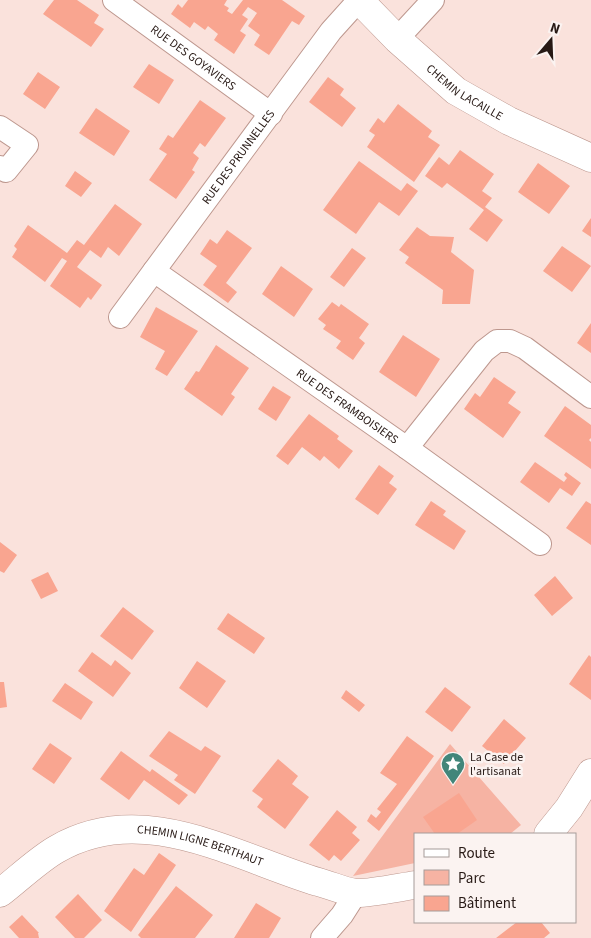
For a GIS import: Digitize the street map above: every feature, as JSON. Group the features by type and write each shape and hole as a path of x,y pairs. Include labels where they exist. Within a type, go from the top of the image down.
{"street":[{"name":"RUE DES GOYAVIERS","path":"114,0 271,114"},
{"name":"RUE DES PRUNNELLES","path":"120,317 331,31 359,0"},
{"name":"CHEMIN LACAILLE","path":"359,0 397,39 456,91 509,121 591,158"},
{"path":"397,39 433,0"},
{"path":"0,127 27,145 6,171 0,167"},
{"name":"RUE DES FRAMBOISIERS","path":"154,271 407,448 540,544"},
{"path":"407,448 484,351 497,341 510,341 525,348 591,398"},
{"path":"549,833 570,808 591,772"},
{"name":"CHEMIN LIGNE BERTHAUT","path":"0,893 57,849 85,837 113,830 158,830 210,843 298,876 356,893 414,885"},
{"path":"322,938 342,915 356,893"}],"green space":[{"name":"La Case de l'artisanat","path":"450,744 521,825 511,833 414,833 414,863 353,876"}],"building":[{"path":"54,0 77,0 99,15 94,23 104,29 91,47 43,14"},
{"path":"188,0 227,0 224,5 229,8 227,11 232,14 243,0 282,0 305,16 299,25 292,21 269,55 254,45 260,35 248,26 257,13 248,7 242,15 248,19 240,31 246,35 234,54 214,40 218,34 208,26 205,30 194,22 190,28 171,14 178,4 182,8"},
{"path":"149,64 174,80 159,104 133,87"},
{"path":"38,72 60,87 45,109 23,94"},
{"path":"328,77 344,89 340,95 356,108 342,127 309,102"},
{"path":"200,100 226,118 205,147 200,143 193,153 199,158 192,170 195,172 176,199 149,180 167,154 159,149 168,135 173,138"},
{"path":"398,104 432,131 428,137 440,145 414,182 367,147 375,135 369,131 378,118 384,123"},
{"path":"96,108 130,131 114,156 79,133"},
{"path":"460,150 494,174 482,191 492,198 485,207 503,220 487,242 469,229 484,210 447,183 442,188 425,176 439,157 449,165"},
{"path":"359,161 401,191 407,183 418,191 399,216 379,202 356,234 323,210"},
{"path":"538,163 570,186 549,214 518,192"},
{"path":"75,171 92,183 81,197 65,186"},
{"path":"115,204 142,224 119,256 108,247 101,258 90,250 77,267 102,285 91,300 88,297 80,308 50,286 67,261 62,258 45,282 12,257 17,249 14,246 28,225 67,253 77,240 84,245"},
{"path":"591,218 591,237 582,231"},
{"path":"417,227 430,236 454,237 451,252 474,270 470,304 442,304 443,290 405,263 409,257 399,250"},
{"path":"227,230 252,248 226,283 237,292 228,303 203,285 217,266 200,254 210,239 217,244"},
{"path":"562,246 591,266 572,292 543,271"},
{"path":"352,248 366,258 344,287 330,277"},
{"path":"281,266 313,289 294,317 262,294"},
{"path":"332,302 339,307 341,304 369,324 359,338 365,343 353,360 336,348 341,341 323,329 326,325 318,319"},
{"path":"156,307 198,331 167,376 155,369 165,351 140,337"},
{"path":"591,323 591,353 577,343"},
{"path":"403,335 440,359 416,397 379,372"},
{"path":"216,345 249,368 231,394 235,397 222,416 184,389 196,371 199,372"},
{"path":"494,377 516,392 508,403 521,412 503,438 464,409 475,393 480,397"},
{"path":"273,386 291,397 276,421 258,409"},
{"path":"565,406 591,425 591,438 589,440 591,442 591,469 544,436"},
{"path":"309,414 339,436 337,439 353,451 339,469 324,456 320,461 302,447 288,465 276,456"},
{"path":"535,462 564,482 567,478 564,475 566,472 581,483 572,496 560,488 549,503 520,482"},
{"path":"379,465 394,476 389,483 397,489 378,515 355,499"},
{"path":"431,501 446,511 443,515 466,531 454,550 415,525"},
{"path":"586,501 591,504 591,545 566,528"},
{"path":"0,542 17,555 4,573 0,571"},
{"path":"48,572 58,591 41,599 31,580"},
{"path":"555,576 573,598 552,616 534,595"},
{"path":"123,607 154,631 132,660 100,636"},
{"path":"228,613 265,638 254,654 217,629"},
{"path":"92,652 111,666 115,660 131,673 113,697 78,671"},
{"path":"589,655 591,657 591,700 569,684"},
{"path":"197,661 226,681 207,708 179,688"},
{"path":"0,682 4,682 7,707 0,708"},
{"path":"65,683 93,702 81,720 52,701"},
{"path":"445,687 471,707 452,732 425,712"},
{"path":"346,690 365,705 359,712 341,698"},
{"path":"504,719 526,738 504,764 482,746"},
{"path":"169,731 201,751 205,746 221,756 195,794 174,780 178,775 149,756"},
{"path":"407,736 434,756 379,831 367,821 371,814 376,818 381,812 377,809 397,784 380,773"},
{"path":"50,743 72,758 54,784 32,769"},
{"path":"121,751 150,772 152,769 188,795 179,805 144,780 129,800 100,779"},
{"path":"278,759 298,776 292,784 309,797 285,829 257,807 263,799 252,791"},
{"path":"459,793 477,820 458,833 434,833 423,817"},
{"path":"337,810 357,827 352,833 360,840 341,861 334,855 329,861 309,845"},
{"path":"159,853 176,865 131,932 104,911 134,868 144,875"},
{"path":"176,886 213,915 195,938 141,938 138,935"},
{"path":"78,894 102,920 84,938 75,938 55,917"},
{"path":"256,903 281,918 269,938 234,938"},
{"path":"22,915 39,933 39,938 19,938 9,927"},
{"path":"516,923 542,923 550,933 544,938 496,938"}],"place":[{"name":"La Case de l'artisanat","path":"453,785"}]}
